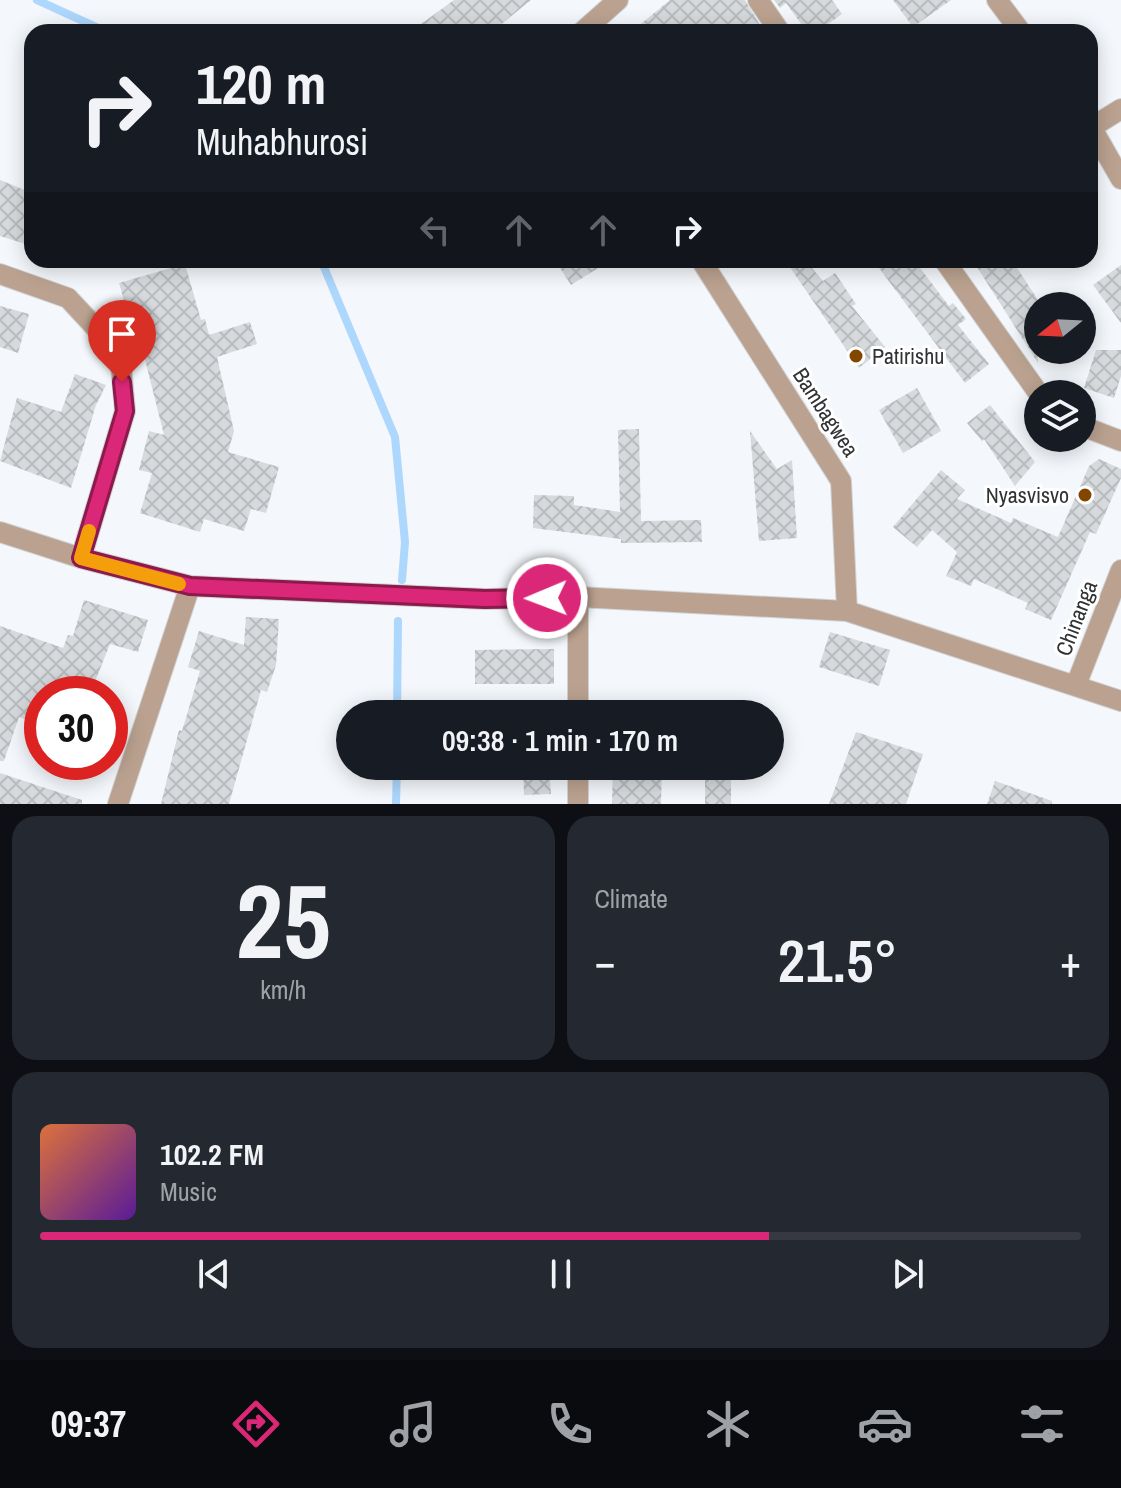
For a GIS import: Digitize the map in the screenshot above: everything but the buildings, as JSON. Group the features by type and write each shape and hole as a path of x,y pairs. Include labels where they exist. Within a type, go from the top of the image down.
{"street":[{"path":"591,24 618,0"},
{"path":"758,0 774,24"},
{"path":"997,0 1015,24"},
{"path":"1098,122 1121,109"},
{"path":"1098,138 1121,179"},
{"name":"Bambagwea","path":"706,268 841,481 847,611"},
{"path":"950,268 1029,380"},
{"path":"0,274 68,298 120,354 125,411 81,558"},
{"path":"1096,431 1121,441"},
{"path":"0,532 81,558 190,586 485,599 578,597 847,611 1121,701"},
{"name":"Chinanga","path":"1076,685 1121,570"},
{"path":"118,804 190,586"},
{"path":"578,597 578,700"},
{"path":"578,780 578,804"}],"waterway":[{"path":"37,0 90,24"},
{"path":"324,268 395,437 405,542 402,580"},
{"path":"397,700 398,621"},
{"path":"396,804 397,780"}],"slow traffic":[{"path":"89,531 81,558 179,584"}],"place":[{"name":"Patirishu","path":"856,356"},
{"name":"Nyasvisvo","path":"1085,495"}],"route":[{"path":"122,382 125,411 81,558 190,586 485,599 547,598"}]}
